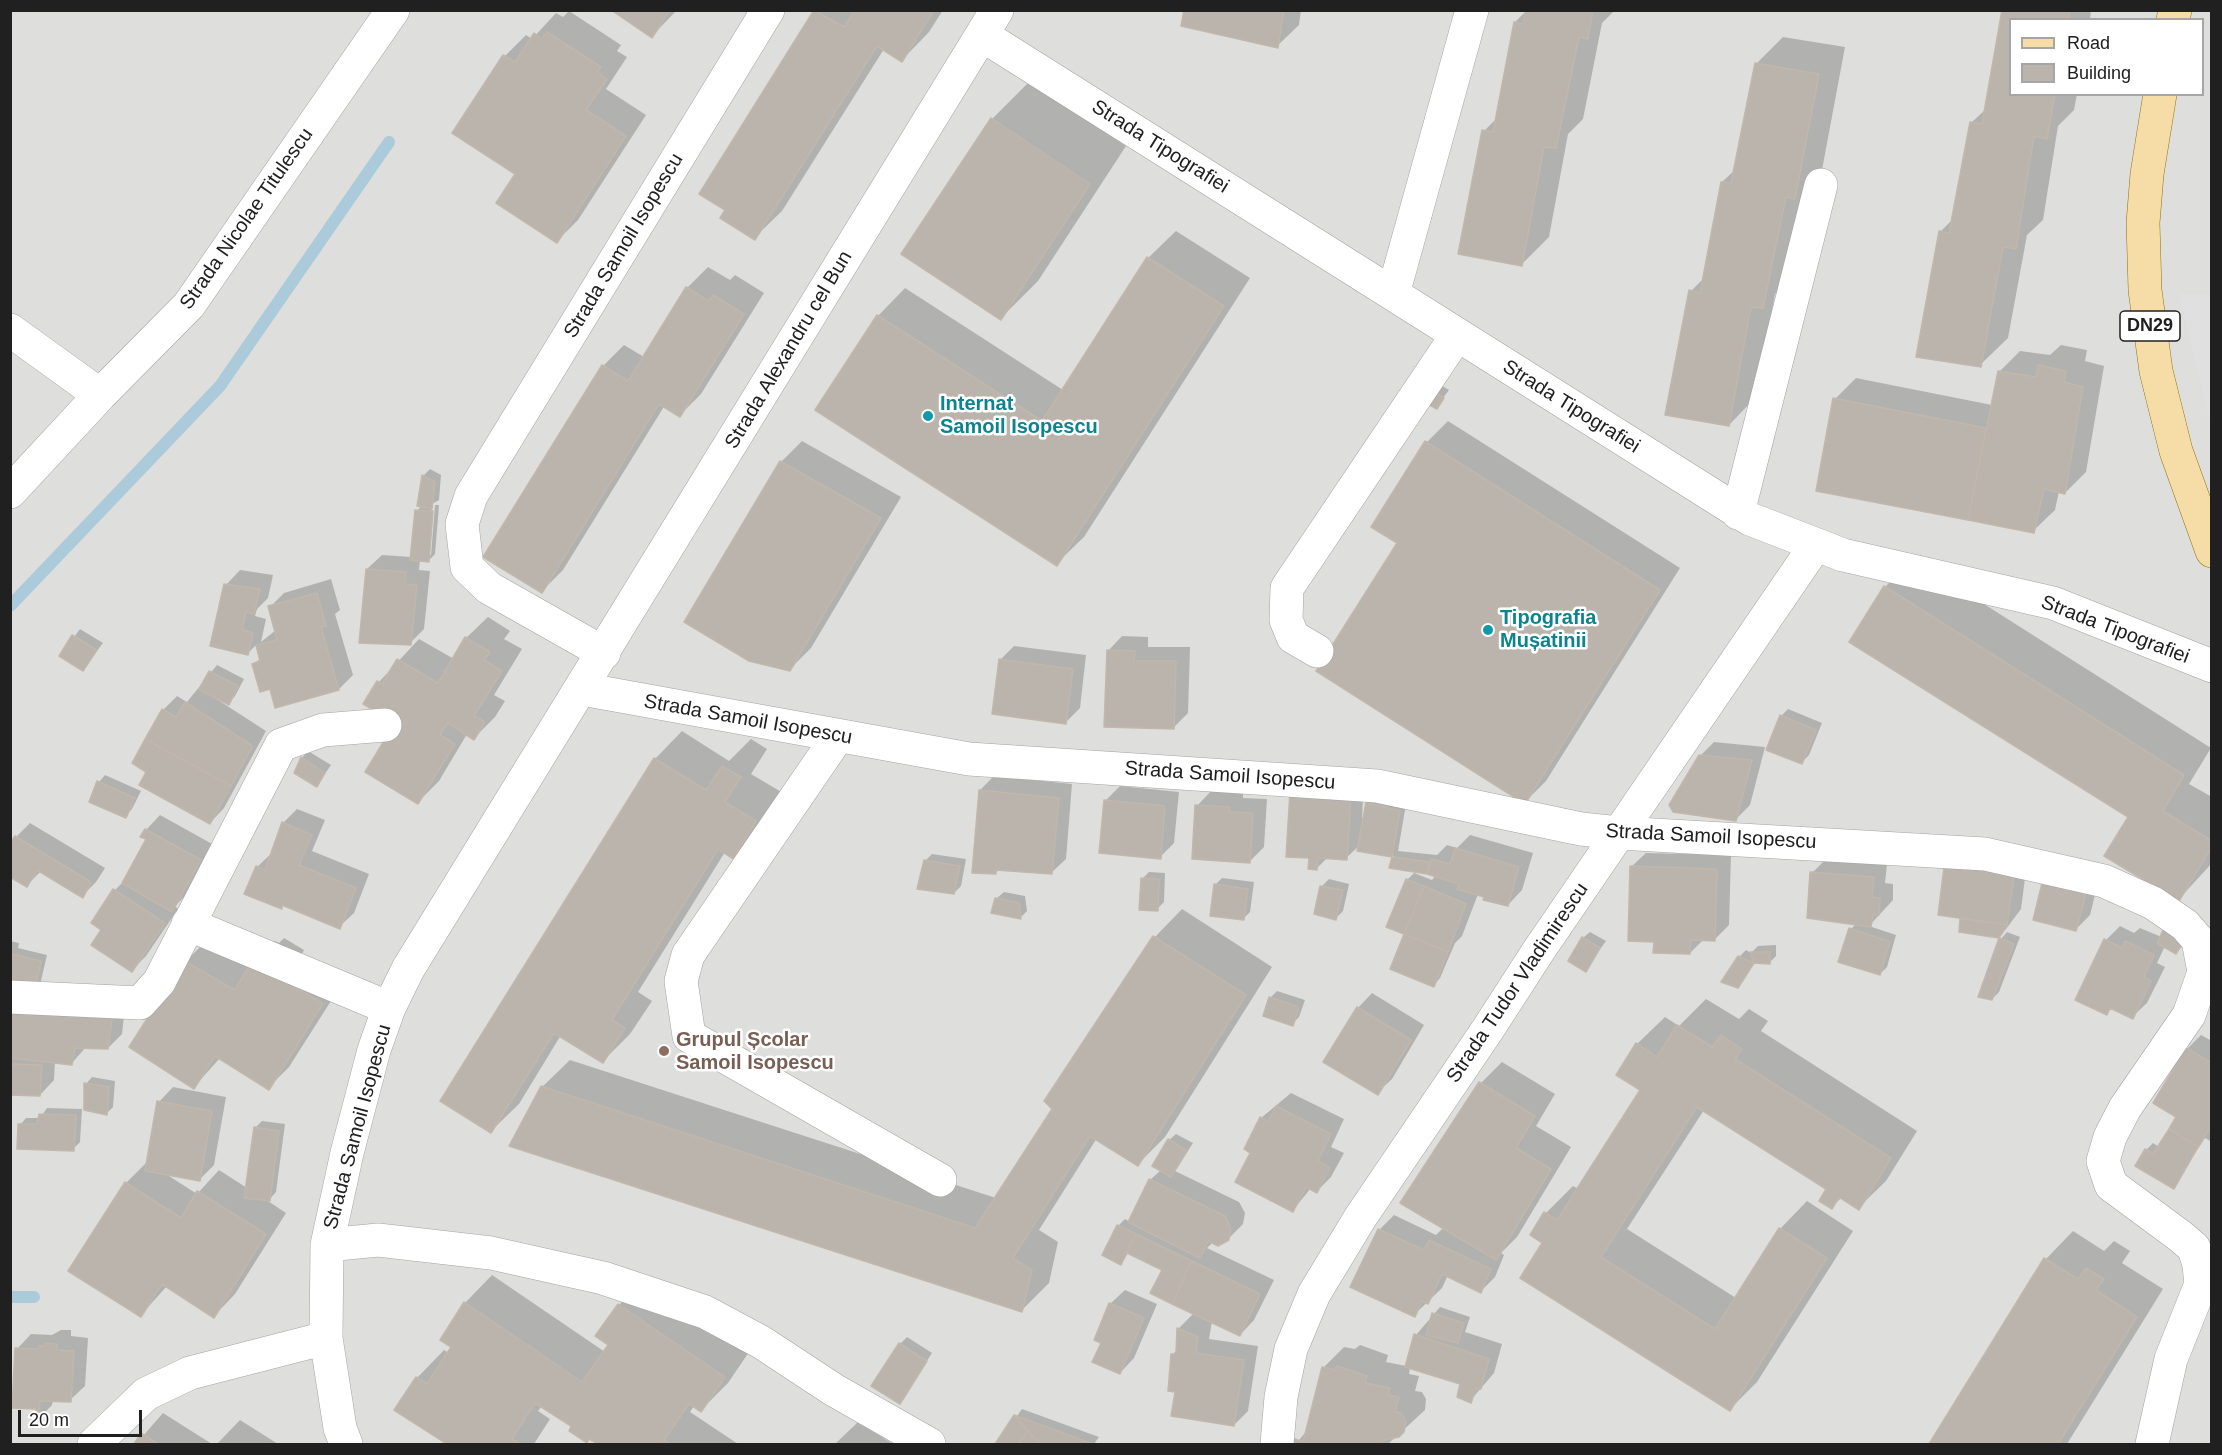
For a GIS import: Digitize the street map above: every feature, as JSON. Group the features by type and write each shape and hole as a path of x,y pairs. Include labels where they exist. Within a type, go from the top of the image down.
{"main road":[{"name":"DN29","path":"2160,96 2144,213 2145,290 2156,371 2176,451 2211,551"}],"street":[{"name":"Strada Nicolae Titulescu","path":"10,492 100,395 189,305 393,10"},
{"name":"Strada Samoil Isopescu","path":"604,654 489,588 467,567 462,524 471,496 768,10"},
{"path":"1393,294 1473,10"},
{"name":"Strada Alexandru cel Bun","path":"582,689 990,23"},
{"name":"Strada Tipografiei","path":"990,23 1393,294 1738,513 1815,546 2053,603 2211,666"},
{"path":"1738,513 1821,185"},
{"path":"10,330 100,395"},
{"path":"1317,651 1293,637 1286,620 1287,588 1457,334"},
{"name":"Strada Tudor Vladimirescu","path":"1277,1444 1281,1397 1291,1348 1314,1294 1360,1218 1815,546"},
{"name":"Strada Samoil Isopescu","path":"346,1444 340,1428 326,1338 327,1245 350,1141 374,1050 389,1008 408,969 582,689 969,759 1377,786 1581,829 1619,833 1985,854 2057,868 2104,881 2153,903 2185,925 2198,940 2204,972 2189,1015 2125,1108 2110,1137 2103,1161 2111,1185 2194,1248 2199,1265 2201,1284 2171,1359 2152,1444"},
{"path":"10,997 140,1003 159,982 281,744 323,730 385,725"},
{"path":"838,736 688,955 681,981 689,1036 940,1180"},
{"name":"Strada Samoil Isopescu","path":"188,924 389,1008"},
{"name":"Strada Samoil Isopescu","path":"327,1245 378,1240 490,1254 603,1278 705,1312 761,1342 834,1390 929,1444"},
{"path":"94,1444 146,1394 190,1373 326,1338"}],"shaded area":[{"path":"11,11 2211,11 2211,1444 11,1444"},
{"path":"2179,294 2211,294 2211,428"}],"building":[{"path":"611,10 670,10 652,38"},
{"path":"814,10 844,27 855,10 934,10 902,62 877,46 755,240 720,218 725,210 699,194"},
{"path":"1184,10 1284,10 1278,48 1181,26"},
{"path":"1526,10 1593,10 1588,39 1579,37 1556,148 1544,147 1522,266 1458,254 1482,130 1493,132 1514,22 1523,24"},
{"path":"2002,10 2070,10 2068,18 2009,18 2009,96 2055,96 2047,139 2034,136 2016,249 2003,247 1981,367 1916,357 1939,231 1949,233 1970,122 1982,124"},
{"path":"547,32 601,67 597,72 607,79 586,110 626,136 557,243 496,203 515,174 452,133 503,55 515,62 534,33 542,39"},
{"path":"1755,63 1819,74 1795,199 1786,197 1763,308 1751,307 1729,426 1665,415 1689,290 1700,293 1721,182 1731,183"},
{"path":"991,118 1090,184 1001,320 901,254"},
{"name":"Internat Samoil Isopescu","path":"1147,257 1224,306 1057,566 815,410 877,315 1042,421"},
{"path":"686,287 709,301 713,295 744,314 680,417 659,404 542,593 483,557 602,365 628,381"},
{"path":"2038,365 2066,371 2064,382 2083,387 2065,494 2044,489 2034,533 1968,520 1998,371 2036,377"},
{"path":"1431,390 1444,398 1437,409 1424,402"},
{"path":"1833,398 1986,428 1968,520 1816,491"},
{"name":"Tipografia Mușatinii","path":"1425,441 1660,590 1525,804 1316,671 1397,543 1371,527"},
{"path":"780,461 881,518 790,671 749,661 684,622"},
{"path":"422,475 435,482 432,509 417,506"},
{"path":"415,510 433,511 429,562 410,560"},
{"path":"366,569 406,572 405,584 417,585 411,645 359,643"},
{"path":"224,584 260,589 254,614 246,612 242,630 253,633 248,655 210,646"},
{"path":"1884,586 2184,775 2163,811 2212,841 2212,847 2179,901 2104,856 2128,817 1849,642"},
{"path":"317,593 326,626 321,627 339,690 275,708 270,689 260,692 252,664 260,661 256,645 277,640 268,606"},
{"path":"72,635 97,650 83,671 59,656"},
{"path":"465,637 490,652 484,660 502,671 474,716 485,722 474,740 448,723 440,735 455,744 418,804 365,772 395,723 363,704 377,681 382,684 397,659 438,683"},
{"path":"1107,650 1135,651 1134,661 1176,661 1174,729 1104,727"},
{"path":"999,659 1073,669 1066,724 992,714"},
{"path":"209,671 238,686 229,705 199,689"},
{"path":"185,702 253,746 231,786 145,739 162,709 176,717"},
{"path":"1780,715 1816,730 1802,764 1766,750"},
{"path":"145,739 231,786 210,824 139,785 146,772 132,763"},
{"path":"1699,755 1752,760 1736,821 1673,812 1669,805"},
{"path":"301,757 325,773 317,787 294,773"},
{"path":"654,758 706,790 722,766 741,777 725,802 756,821 733,859 718,849 612,1020 625,1028 603,1063 554,1033 491,1133 440,1101"},
{"path":"97,781 135,798 126,818 89,802"},
{"path":"979,790 1059,798 1052,874 996,870 996,874 972,873"},
{"path":"1290,792 1351,795 1347,860 1318,858 1317,870 1308,869 1309,858 1286,857"},
{"path":"1104,800 1165,806 1161,859 1099,853"},
{"path":"1366,802 1400,811 1392,857 1357,851"},
{"path":"1195,805 1230,807 1229,812 1253,813 1250,863 1192,859"},
{"path":"282,822 312,835 299,865 356,888 340,929 282,905 282,909 244,894 256,866 265,870"},
{"path":"145,829 201,860 172,912 122,883 146,839 140,837"},
{"path":"15,836 91,882 83,898 37,870 27,887 10,877 10,843"},
{"path":"1455,848 1519,867 1508,906 1483,900 1484,897 1457,889 1459,884 1427,874 1431,859 1450,864"},
{"path":"1392,857 1431,862 1427,874 1389,868"},
{"path":"1945,859 2015,869 2007,925 1938,915"},
{"path":"924,860 960,866 954,894 917,889"},
{"path":"1630,866 1717,869 1715,941 1691,940 1690,954 1653,953 1654,942 1628,941"},
{"path":"1810,872 1874,877 1872,897 1880,898 1879,915 1873,915 1871,927 1807,918"},
{"path":"2044,875 2088,885 2076,931 2033,920"},
{"path":"1141,878 1159,879 1158,911 1139,910"},
{"path":"1406,879 1424,886 1404,934 1386,927"},
{"path":"1214,884 1248,889 1244,920 1210,916"},
{"path":"1320,886 1343,890 1336,920 1314,914"},
{"path":"1424,886 1466,904 1448,952 1404,934"},
{"path":"113,889 165,923 132,972 91,945 101,930 91,923"},
{"path":"995,898 1019,903 1021,919 991,913"},
{"path":"1960,918 2007,925 1999,938 1959,932"},
{"path":"2166,924 2187,935 2176,954 2157,943"},
{"path":"1849,928 1890,942 1880,975 1838,962"},
{"path":"1404,934 1448,952 1434,987 1390,969"},
{"path":"1153,936 1246,995 1138,1166 1090,1136 1013,1258 1032,1270 1022,1312 509,1146 541,1086 975,1228 1052,1109 1044,1101"},
{"path":"1582,937 1600,948 1586,972 1568,961"},
{"path":"1999,938 2014,944 1992,1000 1978,997"},
{"path":"2104,939 2122,948 2125,941 2154,955 2144,977 2151,981 2133,1019 2110,1008 2107,1015 2075,1000"},
{"path":"1750,952 1770,952 1770,964 1754,963"},
{"path":"12,954 41,961 33,998 10,995"},
{"path":"1738,956 1754,963 1738,988 1721,982"},
{"path":"184,961 235,990 252,961 323,1004 269,1090 215,1056 194,1089 129,1047"},
{"path":"1269,997 1299,1007 1293,1026 1263,1016"},
{"path":"10,1001 113,1013 108,1049 75,1048 72,1065 10,1058"},
{"path":"1357,1007 1411,1040 1378,1095 1323,1062"},
{"path":"1677,1025 1712,1047 1721,1035 1742,1049 1735,1059 1891,1158 1859,1210 1839,1197 1832,1209 1819,1201 1826,1189 1697,1107 1601,1257 1715,1329 1779,1228 1827,1258 1730,1411 1520,1278 1542,1243 1530,1235 1544,1212 1557,1220 1640,1090 1616,1075 1636,1043 1657,1057"},
{"path":"2186,1048 2212,1063 2212,1125 2198,1147 2169,1129 2176,1117 2153,1103"},
{"path":"10,1064 42,1065 40,1096 10,1095"},
{"path":"1479,1082 1535,1116 1516,1148 1551,1169 1496,1260 1400,1203"},
{"path":"84,1083 109,1087 107,1115 84,1110"},
{"path":"157,1101 212,1111 200,1181 145,1171"},
{"path":"1276,1106 1331,1134 1318,1161 1330,1168 1317,1193 1306,1187 1293,1212 1235,1182 1250,1153 1244,1149 1260,1117 1268,1122"},
{"path":"39,1114 76,1115 74,1151 17,1149 18,1124 37,1124"},
{"path":"254,1127 279,1131 270,1201 244,1198"},
{"path":"2169,1129 2198,1147 2174,1189 2135,1166 2145,1149 2153,1154"},
{"path":"1168,1139 1187,1151 1171,1177 1152,1166"},
{"path":"1149,1179 1225,1216 1231,1228 1229,1240 1218,1246 1208,1241 1200,1258 1128,1222"},
{"path":"125,1182 181,1218 197,1191 266,1234 214,1318 162,1284 141,1317 68,1271"},
{"path":"1117,1225 1136,1234 1121,1265 1102,1255"},
{"path":"1378,1229 1424,1250 1429,1240 1491,1269 1481,1293 1442,1274 1428,1304 1422,1301 1415,1317 1350,1287"},
{"path":"1136,1234 1192,1261 1172,1304 1150,1293 1162,1270 1127,1253"},
{"path":"2044,1258 2078,1279 2086,1268 2104,1279 2096,1290 2137,1317 2058,1444 1929,1444"},
{"path":"1192,1261 1260,1294 1240,1336 1172,1304"},
{"path":"464,1302 582,1382 608,1345 595,1336 618,1304 725,1377 701,1412 689,1404 664,1440 670,1444 598,1444 589,1439 587,1443 569,1431 571,1426 535,1403 512,1439 521,1444 447,1444 394,1410 416,1377 427,1384 451,1347 440,1340"},
{"path":"1109,1303 1144,1318 1120,1374 1092,1362 1101,1343 1094,1340"},
{"path":"1432,1313 1464,1323 1458,1343 1426,1335"},
{"path":"1177,1328 1198,1337 1196,1353 1244,1360 1234,1426 1171,1416 1175,1392 1168,1391 1171,1354 1176,1354"},
{"path":"1414,1334 1489,1359 1481,1389 1476,1389 1471,1403 1457,1397 1460,1384 1405,1367"},
{"path":"45,1343 57,1344 57,1350 74,1351 71,1402 40,1401 39,1415 36,1415 36,1409 12,1408 15,1348 39,1349 39,1346 44,1346"},
{"path":"899,1343 927,1361 900,1404 871,1386"},
{"path":"1337,1366 1367,1376 1365,1383 1390,1388 1388,1395 1399,1397 1395,1412 1401,1413 1406,1421 1404,1432 1399,1437 1384,1440 1382,1444 1294,1444 1295,1439 1303,1442 1322,1367 1335,1370"},
{"path":"1014,1415 1093,1444 1040,1444"},
{"path":"1014,1415 1028,1431 1018,1444 995,1444"},
{"path":"1028,1431 1040,1444 1018,1444"},
{"path":"141,1433 158,1444 134,1444"}],"waterway":[{"path":"10,606 220,386 389,142"},
{"path":"10,1297 34,1297"}],"place":[{"name":"Internat Samoil Isopescu","path":"928,416"},
{"name":"Tipografia Mușatinii","path":"1488,630"},
{"name":"Grupul Școlar Samoil Isopescu","path":"664,1051"}]}
